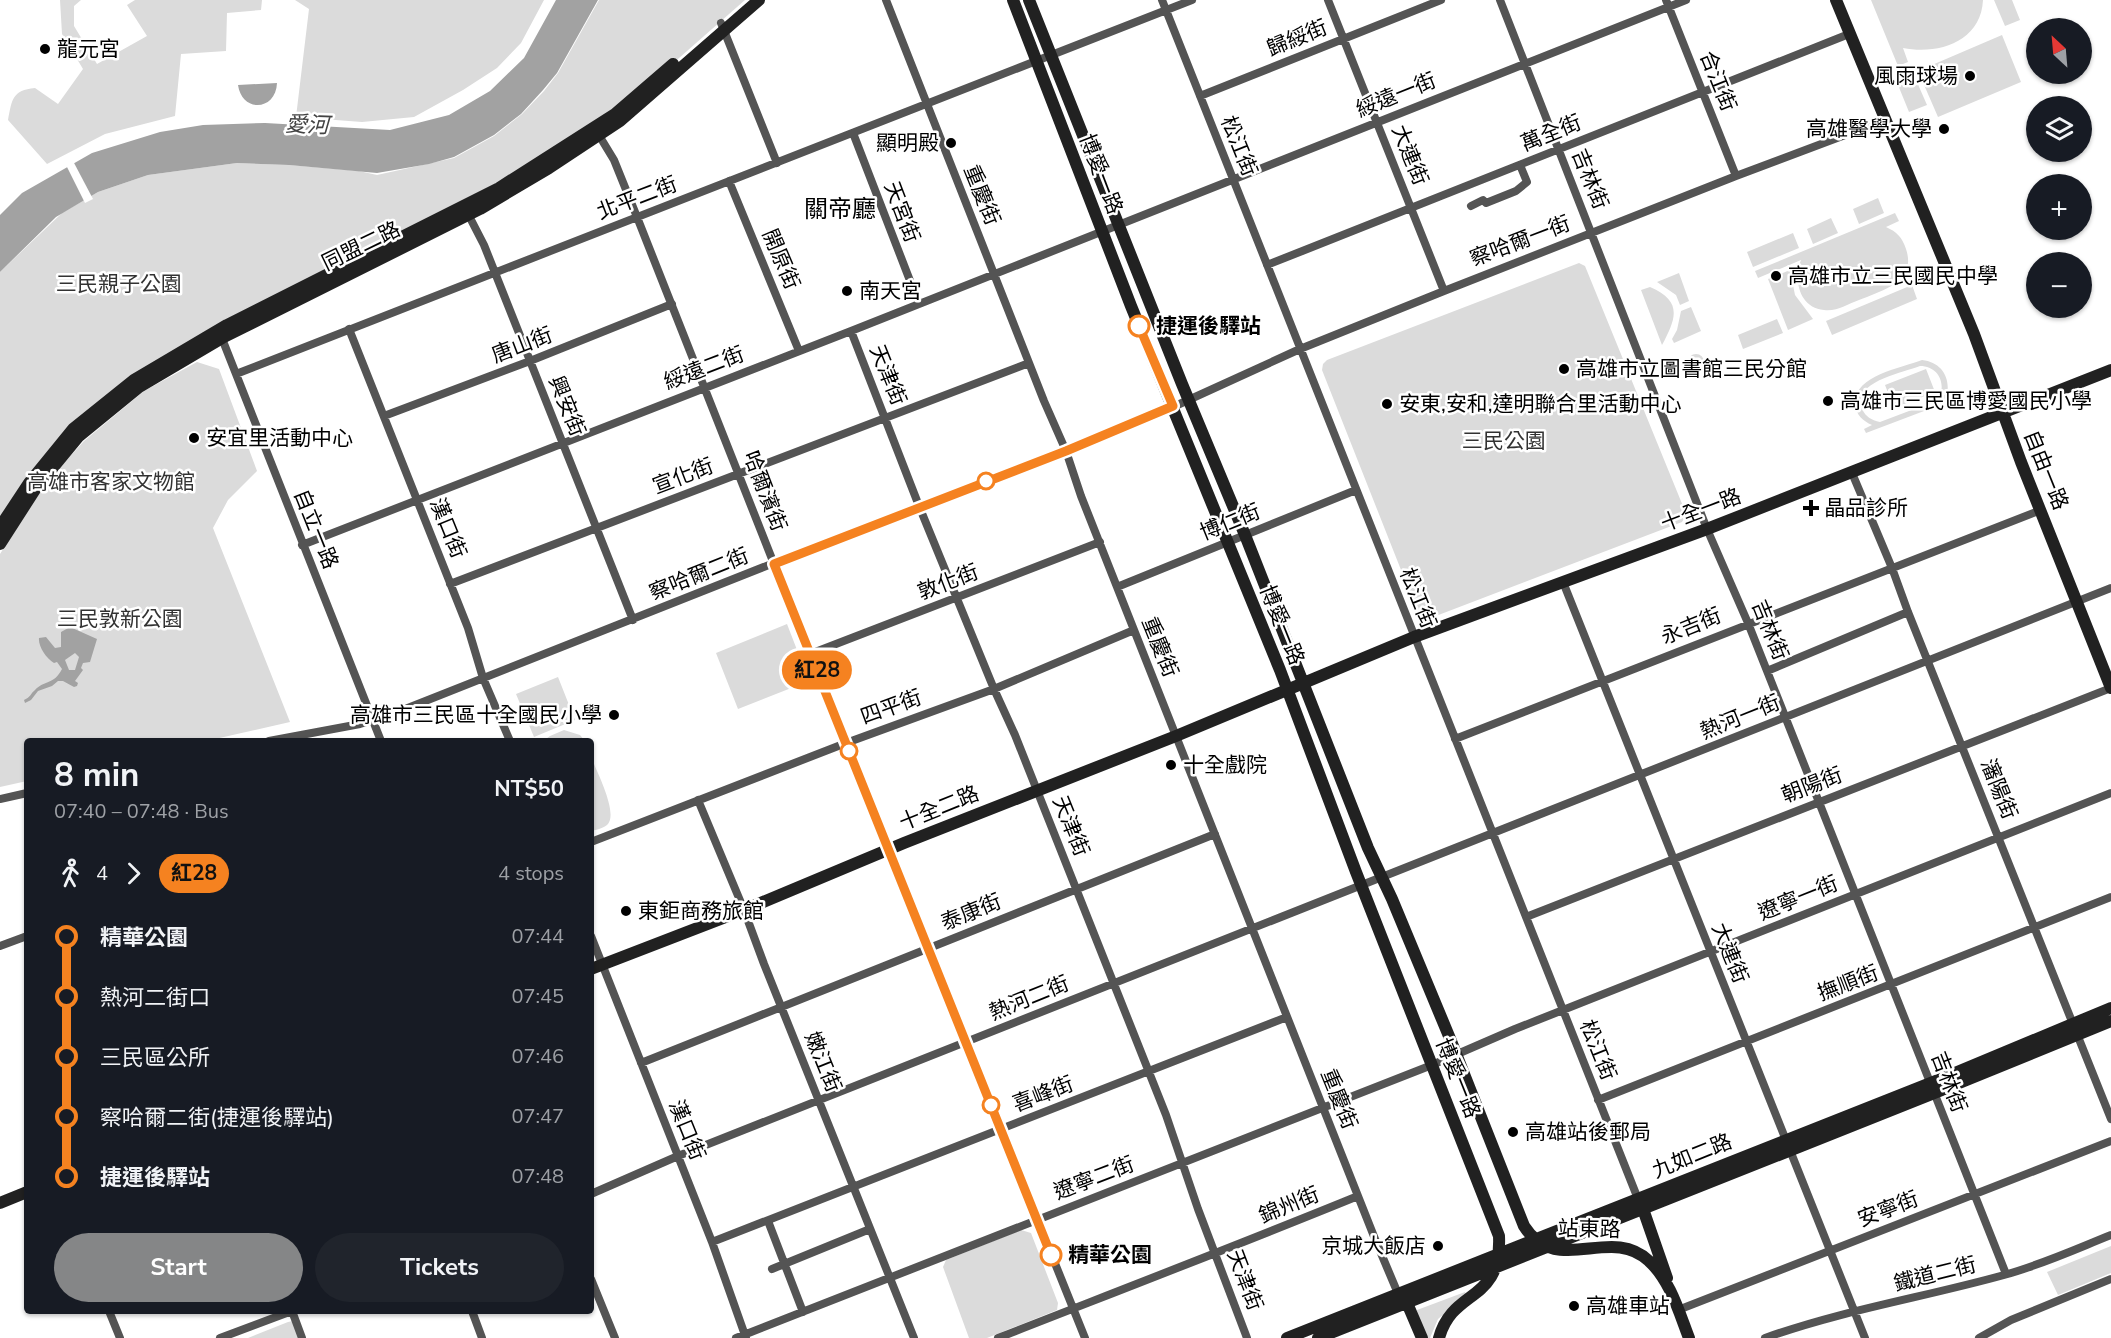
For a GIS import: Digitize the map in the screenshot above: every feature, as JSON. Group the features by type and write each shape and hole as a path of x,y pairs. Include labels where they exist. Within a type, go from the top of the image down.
{"street":[{"name":"同盟二路","path":"723,27 746,0"},
{"name":"同盟二路","path":"0,527 29,483 73,429 134,380 220,334 466,211 500,188 597,131 615,114 759,0"},
{"name":"重慶街","path":"886,0 1066,451 1134,630 1397,1295 1407,1303"},
{"name":"博愛一路","path":"1013,0 1102,232 1287,689 1361,886 1497,1231 1499,1254 1497,1267"},
{"name":"博愛一路","path":"1029,0 1245,535 1302,683 1522,1220"},
{"name":"松江街","path":"1162,0 1640,1204"},
{"name":"北平二街","path":"236,374 1192,0"},
{"name":"大連街","path":"1328,0 1444,291"},
{"name":"歸綏街","path":"1200,96 1441,0"},
{"name":"吉林街","path":"1500,0 1707,529 1748,623 2006,1274"},
{"name":"綏遠一街","path":"1119,225 1667,4 1686,0"},
{"name":"自由一路","path":"1836,0 1974,334 2111,688"},
{"name":"合江街","path":"1667,4 1736,176"},
{"path":"723,27 777,163"},
{"name":"萬全街","path":"1267,265 1849,34"},
{"name":"察哈爾一街","path":"1173,406 1300,349 1444,291 1885,120"},
{"name":"哈爾濱街","path":"597,131 614,160 1085,1338"},
{"name":"天宮街","path":"853,133 919,304"},
{"path":"1471,206 1483,200 1486,203 1516,191 1527,182 1520,165"},
{"name":"開原街","path":"729,181 799,351"},
{"name":"興安街","path":"466,211 484,245 633,620"},
{"name":"綏遠二街","path":"303,545 1119,225"},
{"name":"唐山街","path":"384,416 672,304"},
{"name":"漢口街","path":"349,329 468,628 483,678 509,738"},
{"name":"天津街","path":"851,331 919,506 1015,735 1166,1114 1181,1163 1247,1338"},
{"name":"同盟二路","path":"0,544 36,488 79,436 140,387 220,334"},
{"name":"自立一路","path":"220,334 380,738"},
{"name":"宣化街","path":"450,584 1029,363"},
{"name":"十全一路","path":"1302,683 1414,637 1707,529 2003,413 2110,374"},
{"name":"察哈爾二街","path":"285,738 373,721 919,506 1066,451 1173,406"},
{"name":"瀋陽街","path":"1852,473 1893,568 1908,612 2111,1119"},
{"name":"博仁街","path":"1118,587 1356,490"},
{"name":"永吉街","path":"1455,739 2041,510"},
{"name":"敦化街","path":"810,654 1100,542"},
{"name":"大連街","path":"1563,582 1864,1338"},
{"name":"熱河一街","path":"1381,878 2111,588"},
{"path":"1767,671 1908,612"},
{"name":"四平街","path":"594,841 846,743 994,689 1134,630"},
{"name":"十全二路","path":"597,967 1176,736 1302,683"},
{"name":"朝陽街","path":"1526,917 2111,688"},
{"name":"遼寧一街","path":"1432,1065 1455,1053 1562,1010 2111,793"},
{"path":"0,799 24,794"},
{"name":"嫩江街","path":"698,800 914,1338"},
{"name":"泰康街","path":"641,1063 1215,834"},
{"name":"熱河二街","path":"594,1193 678,1156 1381,878"},
{"name":"撫順街","path":"1598,1100 2111,897"},
{"path":"0,946 24,937"},
{"name":"漢口街","path":"594,952 597,967 641,1063 712,1242 742,1337"},
{"name":"九如二路","path":"2075,1030 2111,1008"},
{"name":"喜峰街","path":"712,1242 1287,1017"},
{"name":"九如二路","path":"1287,1338 1535,1240 1640,1204 2075,1030 2111,1021"},
{"name":"遼寧二街","path":"742,1337 1432,1065"},
{"name":"安寧街","path":"1678,1310 2111,1141"},
{"path":"0,1203 24,1193"},
{"name":"錦州街","path":"998,1338 1216,1254 1358,1196"},
{"path":"1640,1204 1664,1266 1670,1291"},
{"name":"九如二路","path":"1318,1338 1497,1267 1640,1204"},
{"name":"站東路","path":"1522,1220 1535,1240 1545,1247 1578,1250 1615,1246 1630,1249 1650,1262 1662,1275 1689,1338"},
{"path":"768,1221 803,1312"},
{"path":"772,1269 870,1229"},
{"name":"鐵道二街","path":"1766,1338 1853,1311 1923,1296 2006,1274 2111,1235"},
{"path":"1439,1338 1448,1317 1458,1306 1486,1285 1497,1267"},
{"path":"1979,1338 2011,1320 2111,1279"},
{"path":"594,1286 615,1338"},
{"path":"1407,1303 1422,1338"},
{"path":"110,1314 120,1338"},
{"path":"220,1338 284,1314"},
{"path":"293,1314 302,1338"},
{"path":"473,1314 482,1338"}],"green space":[{"path":"60,0 81,0 74,6 74,26 97,64 147,36 127,5 135,0 262,0 261,10 227,13 226,51 181,54 175,116 105,134 47,164 8,120 12,102 17,94 35,88 58,104 83,69 62,34"},
{"path":"295,0 544,0 521,43 497,68 414,117 362,122 296,117 309,9"},
{"name":"三民親子公園","path":"599,0 745,0 629,102 564,148 125,388 0,527 0,272 62,213 98,192 148,175 237,163 359,171 377,175 454,158 494,136 522,114 544,91 558,73"},
{"path":"1871,0 1983,0 1975,26 1966,35 1943,47 1916,50 1903,48 1908,62 1898,66"},
{"path":"1994,0 2012,0 2020,20 2005,26"},
{"name":"風雨球場","path":"2002,35 2021,82 1938,117 1918,71"},
{"path":"1913,73 1927,105 1909,112 1896,80"},
{"path":"1878,198 1884,213 1859,224 1853,209"},
{"path":"1895,213 1899,221 1886,227 1901,238 1908,260 1907,269 1902,277 1887,288 1842,307 1824,310 1809,304 1800,291 1798,276 1801,260 1758,278 1755,271"},
{"path":"1831,218 1838,233 1813,244 1807,229"},
{"path":"1793,233 1799,248 1753,267 1747,252"},
{"name":"三民公園","path":"1579,263 1585,266 1685,511 1685,517 1682,522 1428,619 1420,618 1322,370 1323,364 1327,360"},
{"path":"1790,270 1795,295 1813,319 1788,330 1768,279"},
{"path":"1679,273 1689,301 1680,305 1676,295 1657,282"},
{"path":"1912,285 1917,299 1832,335 1826,321"},
{"path":"1650,287 1667,298 1674,311 1671,326 1662,345 1641,290"},
{"path":"1691,307 1701,331 1674,343 1672,339 1677,330 1681,311"},
{"path":"1777,319 1783,333 1743,349 1738,335"},
{"path":"1696,354 1702,356 1704,362 1702,368 1696,370 1690,368 1688,362 1690,356"},
{"path":"1922,360 1935,364 1944,373 1948,384 1946,398 1959,393 1961,397 1866,433 1864,429 1872,425 1860,417 1855,404 1856,394 1862,386 1880,374","holes":["1920,366 1927,367 1940,377 1942,388 1938,400 1880,422 1865,414 1861,400 1864,392 1871,385"]},
{"name":"三民敦新公園","path":"197,362 219,369 257,471 228,500 213,528 290,722 219,738 24,738 24,782 0,787 0,554 43,486 84,441 144,391"},
{"path":"1926,369 1935,392 1894,408 1885,385"},
{"path":"787,624 809,681 738,709 716,653"},
{"path":"558,677 575,720 534,737 516,694"},
{"path":"564,730 582,738 547,738"},
{"path":"594,764 610,810 608,824 594,830"},
{"name":"精華公園","path":"1021,1230 1031,1233 1058,1303 1057,1310 987,1338 969,1338 943,1267 946,1260"},
{"path":"2111,1246 2111,1273 2058,1295 2047,1272"},
{"path":"1465,1292 1467,1295 1438,1319 1430,1338 1426,1338 1417,1310"},
{"path":"293,1321 299,1338 248,1338 288,1322"}],"shaded area":[{"name":"愛河","path":"556,0 598,0 557,73 521,114 494,135 454,157 377,173 237,163 148,175 98,192 56,217 0,272 0,215 22,193 92,153 160,132 203,125 265,123 390,130 449,115 490,91 524,58"},
{"path":"277,83 271,99 259,105 246,100 238,85"},
{"path":"70,627 97,639 90,662 83,663 81,668 83,670 75,681 78,683 77,686 58,681 38,691 31,700 25,703 24,700 33,691 56,678 62,669 57,662 54,663 45,655 39,641 39,638 46,637 55,648 61,647 61,632","holes":["75,653 79,657 75,670 69,670 65,660"]}],"pier":[{"path":"73,161 93,199 85,203 66,165"}],"bus line":[{"name":"紅28","path":"1051,1255 774,564 1066,451 1173,406 1139,326"}],"place":[{"name":"龍元宮","path":"45,49"},
{"name":"風雨球場","path":"1970,76"},
{"name":"高雄醫學大學","path":"1944,129"},
{"name":"顯明殿","path":"951,143"},
{"name":"高雄市立三民國民中學","path":"1776,276"},
{"name":"南天宮","path":"847,291"},
{"name":"捷運後驛站","path":"1139,326"},
{"name":"高雄市立圖書館三民分館","path":"1564,369"},
{"name":"高雄市三民區博愛國民小學","path":"1828,401"},
{"name":"安東,安和,達明聯合里活動中心","path":"1387,404"},
{"name":"安宜里活動中心","path":"194,438"},
{"name":"晶品診所","path":"1811,508"},
{"name":"高雄市三民區十全國民小學","path":"614,715"},
{"name":"十全戲院","path":"1171,765"},
{"name":"東鉅商務旅館","path":"626,911"},
{"name":"高雄站後郵局","path":"1513,1132"},
{"name":"京城大飯店","path":"1438,1246"},
{"name":"精華公園","path":"1051,1255"},
{"name":"高雄車站","path":"1574,1306"}],"district":[{"name":"關帝廳","path":"840,209"}],"park label":[{"name":"高雄市客家文物館","path":"111,482"}]}
